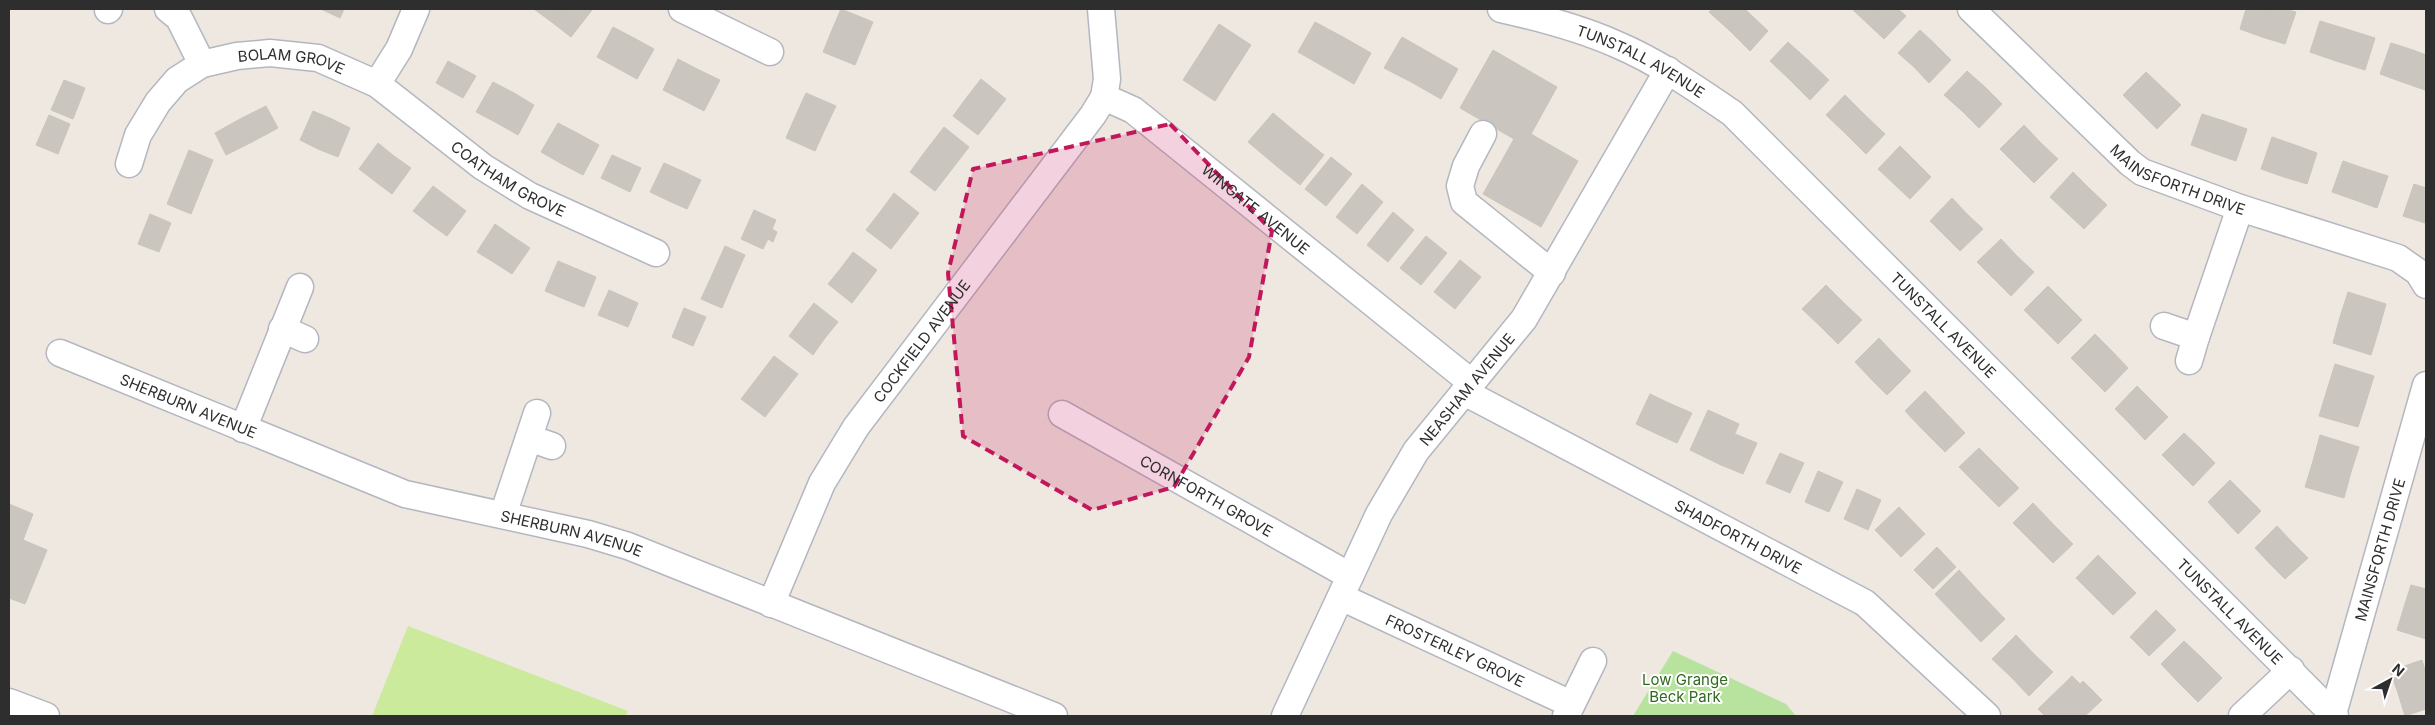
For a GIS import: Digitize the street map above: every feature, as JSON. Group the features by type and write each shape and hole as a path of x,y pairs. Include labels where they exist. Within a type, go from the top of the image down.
{"street":[{"path":"168,9 179,18 202,64"},
{"path":"377,84 399,49 416,9"},
{"path":"682,9 770,52"},
{"path":"1101,9 1106,79 1104,97"},
{"name":"TUNSTALL AVENUE","path":"1502,9 1563,24 1618,45 1668,70 1732,113 2334,715"},
{"name":"MAINSFORTH DRIVE","path":"1971,9 2142,172 2240,208 2398,258 2418,272 2426,285"},
{"name":"BOLAM GROVE","path":"129,164 138,135 158,102 177,80 202,64 237,56 270,54 318,58 377,84"},
{"name":"NEASHAM AVENUE","path":"1285,716 1379,514 1416,451 1524,318 1552,273 1668,70"},
{"name":"COATHAM GROVE","path":"377,84 483,167 522,191 656,252"},
{"name":"WINGATE AVENUE","path":"1104,97 1133,110 1468,387"},
{"name":"COCKFIELD AVENUE","path":"771,604 822,484 856,427 1093,115 1104,97"},
{"path":"1483,134 1466,166 1460,186 1464,202 1552,273"},
{"path":"2164,326 2193,349 2240,208"},
{"path":"243,429 294,334 300,287"},
{"name":"SHERBURN AVENUE","path":"60,353 89,356 243,429 405,494 503,515 628,546 1054,716"},
{"name":"MAINSFORTH DRIVE","path":"2334,715 2426,385"},
{"name":"SHADFORTH DRIVE","path":"1468,387 1865,603 1987,716"},
{"path":"503,515 540,442 537,413"},
{"name":"CORNFORTH GROVE","path":"1062,414 1346,586"},
{"name":"FROSTERLEY GROVE","path":"1346,586 1568,710 1593,661"},
{"path":"2242,716 2291,670"},
{"path":"9,702 46,716"}],"highlighted area":[{"path":"1170,124 1272,231 1249,357 1174,487 1092,510 963,436 948,273 973,169"}],"green space":[{"path":"408,626 628,711 626,716 372,716"},
{"name":"Low Grange Beck Park","path":"1673,651 1786,704 1796,716 1633,716"}],"building":[{"path":"321,9 344,9 340,18"},
{"path":"534,9 563,9 553,23"},
{"path":"563,9 592,10 571,37 553,23"},
{"path":"841,9 873,22 864,43 832,30"},
{"path":"1712,9 1745,9 1748,12 1730,31 1709,12"},
{"path":"1852,9 1882,9 1868,24"},
{"path":"1882,9 1898,9 1906,16 1884,39 1868,24"},
{"path":"2246,9 2271,9 2262,37 2240,29"},
{"path":"2271,9 2284,9 2296,12 2285,44 2262,37"},
{"path":"1748,12 1768,31 1750,51 1730,31"},
{"path":"2320,21 2343,28 2333,60 2310,52"},
{"path":"1315,22 1343,37 1326,68 1298,52"},
{"path":"1219,24 1251,45 1233,73 1201,52"},
{"path":"613,27 634,38 617,68 597,57"},
{"path":"2343,28 2375,38 2365,70 2333,60"},
{"path":"832,30 864,43 855,65 823,52"},
{"path":"1920,30 1936,45 1914,67 1898,53"},
{"path":"1343,37 1371,53 1354,84 1326,68"},
{"path":"1402,37 1430,53 1413,83 1384,68"},
{"path":"634,38 654,49 637,79 617,68"},
{"path":"1788,42 1809,61 1790,80 1770,61"},
{"path":"2391,43 2413,50 2402,82 2380,74"},
{"path":"1936,45 1951,60 1929,83 1914,67"},
{"path":"1493,50 1557,87 1531,134 1578,161 1541,227 1483,194 1514,139 1460,108"},
{"path":"2413,50 2426,55 2425,90 2402,82"},
{"path":"1201,52 1233,73 1215,101 1183,80"},
{"path":"1430,53 1458,69 1441,99 1413,83"},
{"path":"678,59 699,70 683,100 663,90"},
{"path":"448,61 476,76 463,98 436,83"},
{"path":"1809,61 1829,80 1810,100 1790,80"},
{"path":"699,70 720,80 704,111 683,100"},
{"path":"1967,71 1985,87 1962,111 1944,95"},
{"path":"2146,72 2163,88 2140,112 2123,95"},
{"path":"981,79 1006,99 992,117 967,97"},
{"path":"64,80 85,88 73,119 51,110"},
{"path":"493,82 514,93 497,123 476,112"},
{"path":"1985,87 2002,104 1979,128 1962,111"},
{"path":"2163,88 2181,105 2157,129 2140,112"},
{"path":"514,93 534,105 518,135 497,123"},
{"path":"806,93 836,106 825,129 796,115"},
{"path":"1845,95 1865,115 1846,134 1826,115"},
{"path":"967,97 992,117 978,135 953,116"},
{"path":"266,106 278,128 252,142 240,119"},
{"path":"313,111 332,119 318,149 300,140"},
{"path":"1273,113 1298,134 1274,164 1248,142"},
{"path":"2202,114 2224,121 2213,153 2191,145"},
{"path":"49,115 70,124 58,154 36,145"},
{"path":"796,115 825,129 815,151 786,138"},
{"path":"1865,115 1885,134 1866,154 1846,134"},
{"path":"240,119 252,142 226,155 215,133"},
{"path":"332,119 350,128 338,157 318,149"},
{"path":"2224,121 2247,129 2236,161 2213,153"},
{"path":"558,123 579,134 562,164 541,152"},
{"path":"2024,125 2041,143 2017,166 2000,149"},
{"path":"944,127 969,147 949,173 924,153"},
{"path":"579,134 599,145 583,175 562,164"},
{"path":"1298,134 1324,155 1300,185 1274,164"},
{"path":"2272,137 2295,145 2284,177 2261,169"},
{"path":"378,143 394,156 376,182 359,169"},
{"path":"2041,143 2058,159 2034,183 2017,166"},
{"path":"2295,145 2317,153 2307,184 2284,177"},
{"path":"1900,146 1916,162 1894,184 1878,169"},
{"path":"189,150 213,160 202,187 178,177"},
{"path":"924,153 949,173 935,191 910,172"},
{"path":"612,155 641,168 630,192 601,178"},
{"path":"394,156 411,168 392,194 376,182"},
{"path":"1331,157 1352,174 1326,206 1305,189"},
{"path":"2343,161 2366,169 2355,200 2332,192"},
{"path":"1916,162 1931,177 1910,199 1894,184"},
{"path":"664,163 682,171 669,201 650,192"},
{"path":"2366,169 2388,176 2377,208 2355,200"},
{"path":"682,171 701,180 687,209 669,201"},
{"path":"2073,172 2090,189 2067,213 2050,197"},
{"path":"178,177 202,187 191,214 167,204"},
{"path":"1362,184 1383,202 1357,234 1336,217"},
{"path":"2414,184 2426,188 2425,223 2403,216"},
{"path":"433,186 449,198 430,224 413,211"},
{"path":"2090,189 2107,205 2084,229 2067,213"},
{"path":"894,193 919,213 905,231 880,212"},
{"path":"449,198 466,211 447,236 430,224"},
{"path":"1952,198 1967,214 1945,236 1930,221"},
{"path":"754,210 776,220 772,229 777,232 773,242 768,239 763,249 741,239"},
{"path":"880,212 905,231 891,249 866,230"},
{"path":"1393,212 1414,230 1388,262 1367,245"},
{"path":"150,214 171,223 159,252 138,244"},
{"path":"1967,214 1983,229 1960,251 1945,236"},
{"path":"495,224 512,236 495,263 477,252"},
{"path":"512,236 530,248 512,274 495,263"},
{"path":"1426,236 1447,253 1421,285 1400,268"},
{"path":"2001,239 2017,256 1994,279 1977,262"},
{"path":"725,246 745,255 733,282 713,273"},
{"path":"853,252 877,270 865,286 841,268"},
{"path":"2017,256 2034,272 2011,296 1994,279"},
{"path":"1460,260 1481,277 1455,309 1434,292"},
{"path":"558,261 577,269 564,299 545,291"},
{"path":"841,268 865,286 852,303 828,284"},
{"path":"577,269 596,277 584,307 564,299"},
{"path":"713,273 733,282 722,308 701,299"},
{"path":"1826,285 1844,303 1820,326 1802,309"},
{"path":"2048,286 2065,303 2041,327 2024,310"},
{"path":"609,290 638,303 628,327 598,315"},
{"path":"2348,292 2386,304 2379,329 2340,317"},
{"path":"814,303 838,322 825,338 801,320"},
{"path":"1844,303 1862,320 1838,344 1820,326"},
{"path":"2065,303 2082,320 2058,344 2041,327"},
{"path":"684,308 706,317 693,346 672,337"},
{"path":"2340,317 2379,329 2371,355 2333,343"},
{"path":"801,320 825,338 813,355 789,336"},
{"path":"2095,334 2112,351 2088,375 2071,358"},
{"path":"1879,338 1895,355 1871,379 1855,362"},
{"path":"2112,351 2128,368 2105,392 2088,375"},
{"path":"1895,355 1911,371 1887,395 1871,379"},
{"path":"774,356 798,374 785,391 761,373"},
{"path":"2335,364 2374,376 2366,402 2327,390"},
{"path":"761,373 785,391 765,417 741,399"},
{"path":"2137,386 2153,402 2130,424 2115,409"},
{"path":"2327,390 2366,402 2358,427 2319,416"},
{"path":"1925,391 1945,412 1925,432 1905,411"},
{"path":"1650,394 1671,404 1657,434 1636,424"},
{"path":"2153,402 2168,417 2145,440 2130,424"},
{"path":"1671,404 1692,413 1677,443 1657,434"},
{"path":"1708,410 1739,424 1721,465 1690,450"},
{"path":"1945,412 1965,433 1945,452 1925,432"},
{"path":"2184,433 2200,448 2177,470 2162,455"},
{"path":"1735,434 1757,443 1743,474 1721,465"},
{"path":"2320,435 2359,447 2351,472 2313,461"},
{"path":"1979,448 1999,468 1979,487 1959,467"},
{"path":"2200,448 2215,463 2193,486 2177,470"},
{"path":"1780,453 1804,463 1790,493 1766,483"},
{"path":"2313,461 2351,472 2344,498 2305,487"},
{"path":"1999,468 2019,488 1999,507 1979,487"},
{"path":"1818,471 1843,482 1829,512 1805,502"},
{"path":"2230,480 2246,496 2223,518 2208,502"},
{"path":"1857,489 1881,500 1868,530 1844,519"},
{"path":"2246,496 2261,511 2238,534 2223,518"},
{"path":"2033,503 2053,524 2033,543 2013,523"},
{"path":"9,504 33,514 23,540 47,550 25,604 9,598"},
{"path":"1899,507 1925,534 1901,557 1875,530"},
{"path":"2053,524 2073,544 2053,563 2033,543"},
{"path":"2277,526 2292,542 2270,564 2255,548"},
{"path":"2292,542 2308,558 2285,579 2270,564"},
{"path":"1937,547 1956,567 1933,589 1914,570"},
{"path":"2098,555 2117,574 2094,596 2076,578"},
{"path":"1959,570 1981,594 1957,617 1935,594"},
{"path":"2117,574 2136,593 2113,615 2094,596"},
{"path":"2411,585 2426,589 2426,614 2404,607"},
{"path":"1981,594 2005,619 1981,642 1957,617"},
{"path":"2404,607 2426,614 2426,639 2397,630"},
{"path":"2156,610 2176,630 2149,656 2130,637"},
{"path":"2016,635 2034,654 2011,677 1992,659"},
{"path":"2184,641 2203,659 2179,683 2161,664"},
{"path":"2034,654 2053,672 2029,696 2011,677"},
{"path":"2203,659 2222,678 2198,702 2179,683"},
{"path":"2422,660 2426,673 2426,684 2398,693 2390,671"},
{"path":"2072,676 2080,684 2083,681 2102,700 2085,716 2045,716 2038,709"},
{"path":"2426,684 2426,709 2405,716 2398,693"}]}
